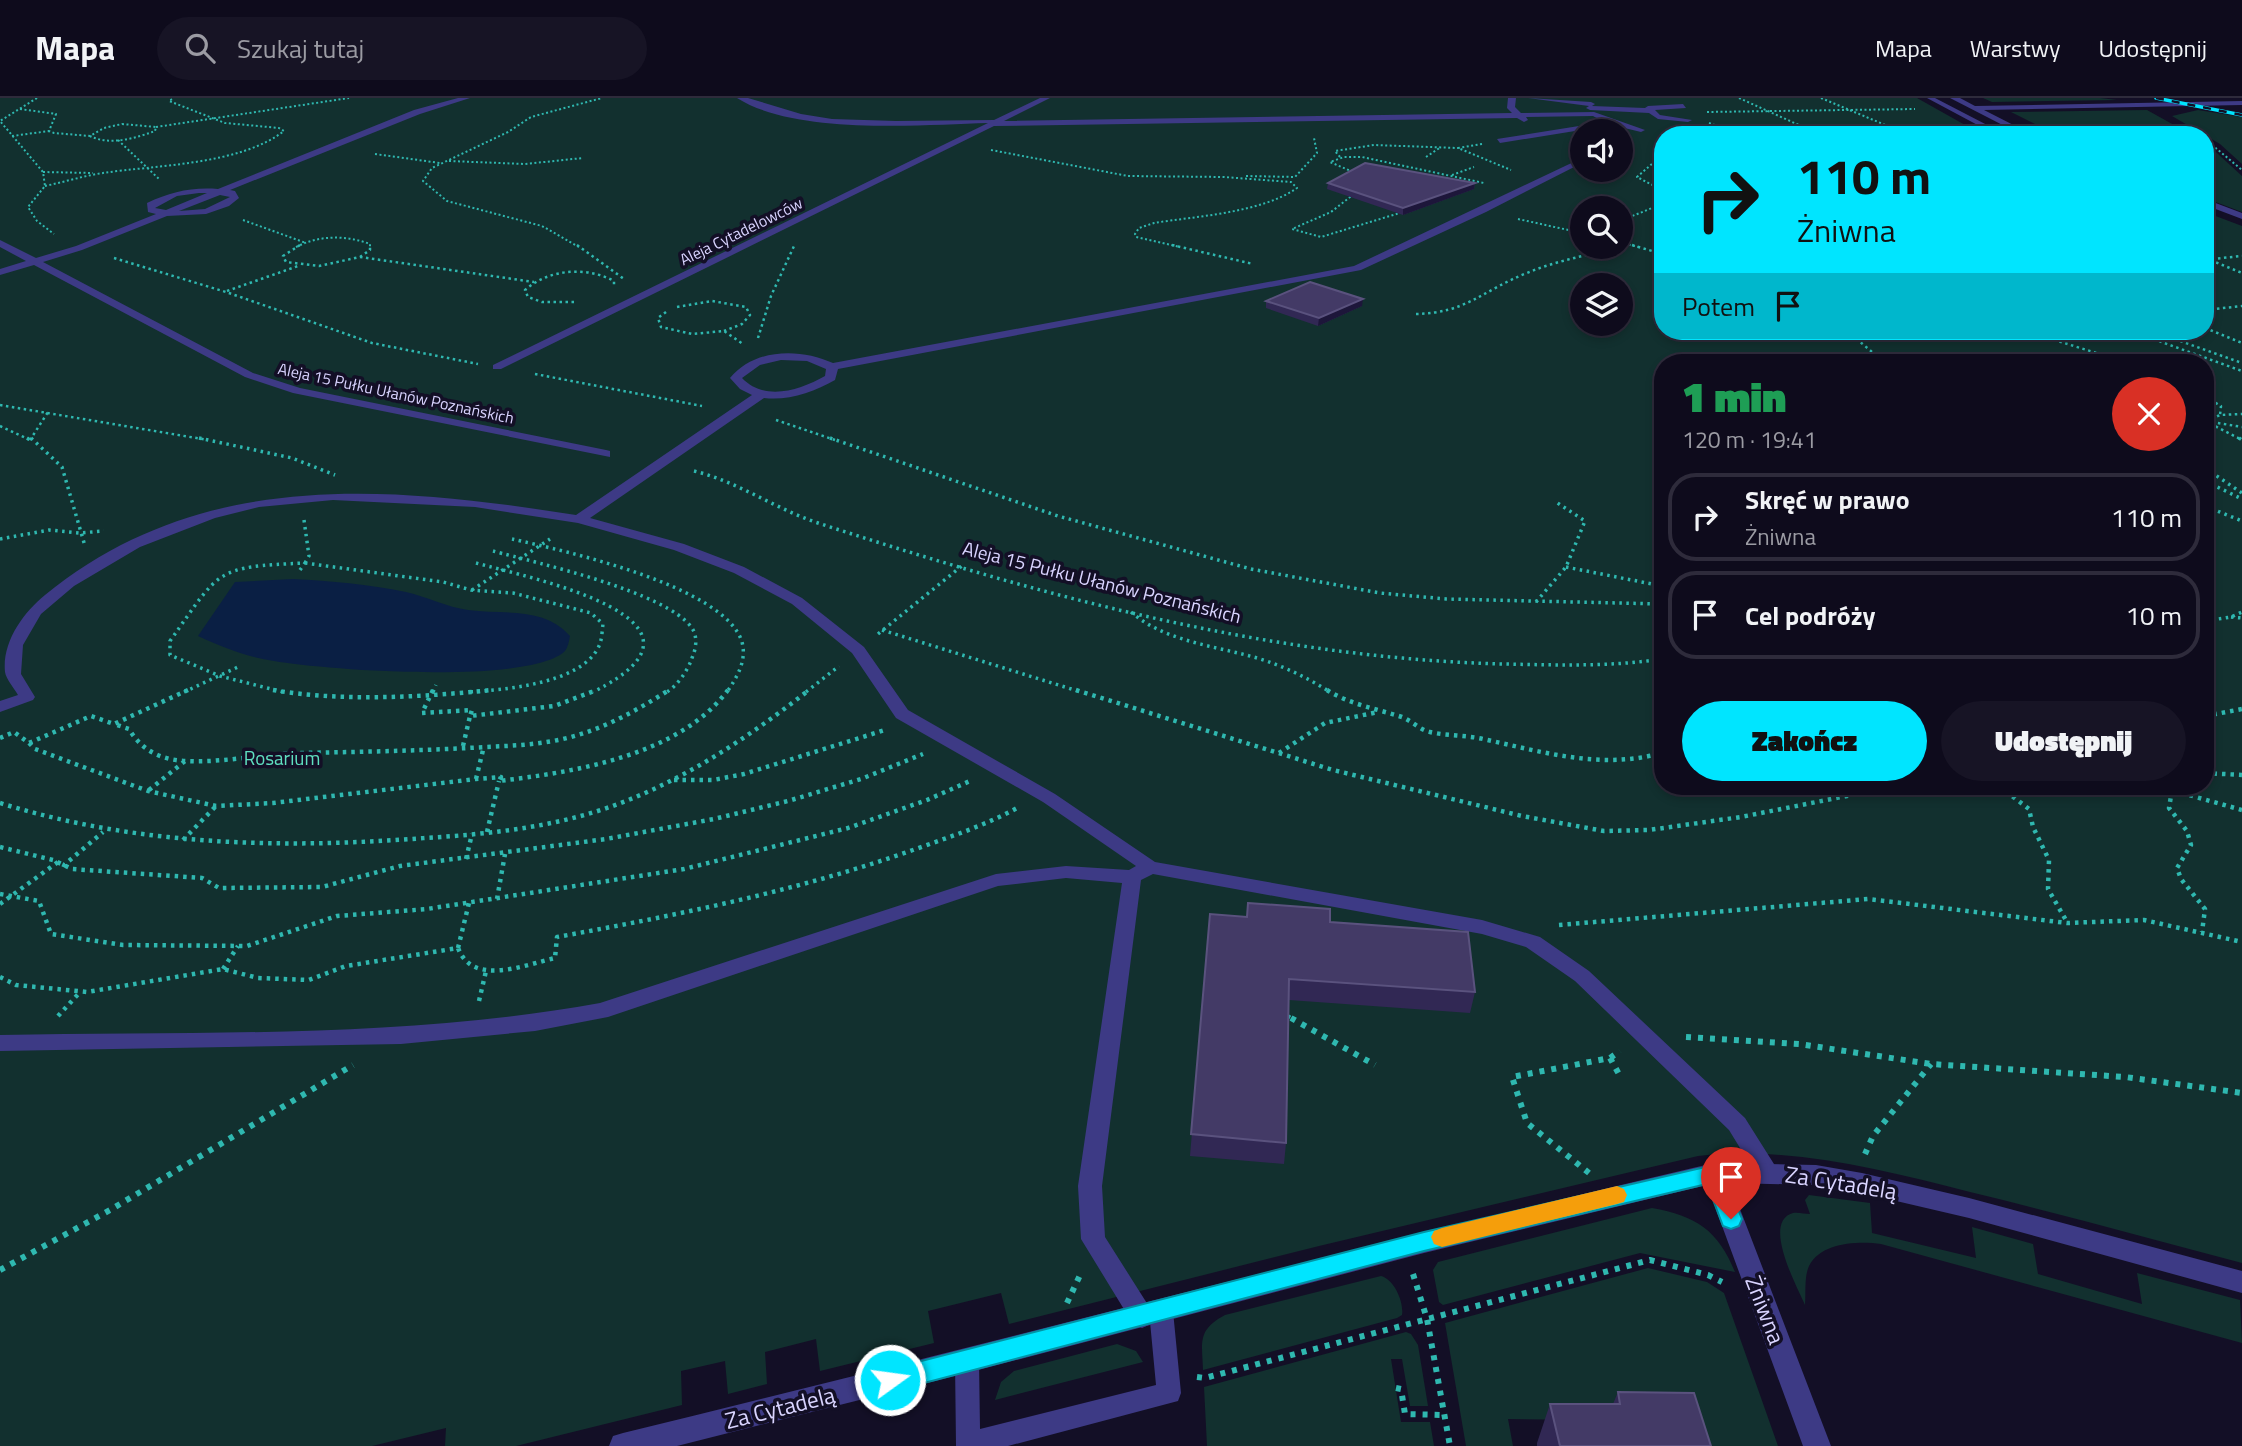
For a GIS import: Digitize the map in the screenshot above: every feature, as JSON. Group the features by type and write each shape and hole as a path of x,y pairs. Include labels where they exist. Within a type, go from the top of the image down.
{"street":[{"path":"0,272 79,248 417,112 466,98"},
{"path":"741,98 787,114 821,120 878,123 1517,115 1596,107 1653,111 1683,106"},
{"name":"Aleja Cytadelowców","path":"498,367 1046,98"},
{"path":"1512,98 1511,108 1517,115 1548,133 1570,139"},
{"path":"1532,98 1596,107 1653,111 1688,120"},
{"path":"1954,98 2010,126"},
{"path":"1641,101 1653,111"},
{"path":"1972,108 2242,103"},
{"path":"1633,123 1653,111"},
{"path":"1500,141 1570,130"},
{"path":"832,367 831,378 815,388 789,394 761,394 742,388 736,378 744,368 763,360 791,356 817,359 832,367 1357,268 1570,166"},
{"path":"220,190 232,193 234,198 213,209 163,214 151,211 150,205 175,194 220,190"},
{"path":"2214,205 2242,216"},
{"name":"Aleja 15 Pułku Ułanów Poznańskich","path":"0,243 248,375 297,391 606,454"},
{"path":"579,519 761,394"},
{"path":"0,707 27,697 13,674 15,645 36,611 69,583 135,544 210,515 259,503 333,496 475,503 579,519 679,547 739,570 797,601 858,650 902,714 1041,794 1141,872"},
{"path":"0,1043 401,1037 535,1023 601,1011 864,926 996,880 1066,872 1141,872 1482,927 1533,942 1582,976 1737,1124 1767,1172"},
{"path":"1141,872 1090,1186 1093,1239 1151,1313"},
{"name":"Za Cytadelą","path":"623,1446 1405,1247 1714,1173 1816,1175 1863,1183 1969,1208 2242,1282"},
{"name":"Żniwna","path":"1714,1173 1816,1446"}],"lane":[{"path":"1930,98 1983,126"},
{"path":"1950,108 1972,108"},
{"path":"967,1360 968,1445 1168,1393 1167,1373 1151,1313"}],"path":[{"path":"37,98 0,121 43,172 45,186"},
{"path":"43,172 101,173 147,169 246,148 271,140 285,131 268,126 237,126 225,123 219,118 188,111 169,101 174,98"},
{"path":"90,136 120,126 156,127 349,98"},
{"path":"602,98 530,117 508,132 442,162 432,168 423,181 439,196 471,209 543,226 647,295"},
{"path":"1739,98 1801,126"},
{"path":"1821,98 1887,126"},
{"path":"18,109 56,114 49,131"},
{"path":"1708,112 1908,109"},
{"path":"957,142 1033,160 1128,176 1295,177 1317,153 1310,118"},
{"path":"1703,121 1718,126"},
{"path":"12,136 49,131 90,136 98,140 118,140 148,135 156,127"},
{"path":"118,140 175,194"},
{"path":"1352,143 1389,146"},
{"path":"1340,158 1335,151 1344,146 1458,148 1476,145"},
{"path":"1426,156 1442,146"},
{"path":"327,147 442,162 524,163 583,158"},
{"path":"2214,147 2242,170"},
{"path":"1458,148 1491,164 1543,180"},
{"path":"1355,175 1331,164 1332,160 1362,157 1452,175 1464,180"},
{"path":"1654,164 1637,177 1654,186"},
{"path":"1452,175 1466,173 1474,167"},
{"path":"101,173 45,186 28,207 37,221 79,248 226,292 372,343 777,420 814,431 939,478 1058,516 1251,569 1380,593 1446,599 1654,604"},
{"path":"1224,177 1291,182 1297,188 1273,201 1154,223 1139,228 1136,237 1256,264"},
{"path":"1361,189 1331,212 1292,229 1321,237 1407,210 1397,206"},
{"path":"1633,216 1654,207"},
{"path":"213,209 306,243"},
{"path":"1483,210 1570,230"},
{"path":"758,340 771,296 796,240 789,230 781,229"},
{"path":"360,257 370,250 370,244 346,238 306,243 290,249 283,256 286,262 298,265 330,264 360,257 534,282 570,273 598,274 611,278 619,276"},
{"path":"1633,246 1654,252"},
{"path":"2214,260 2242,256"},
{"path":"1416,314 1462,309 1500,285 1525,274 1576,259"},
{"path":"2214,262 2242,273"},
{"path":"226,292 298,265"},
{"path":"610,290 614,284 611,278"},
{"path":"534,282 525,290 528,298 542,302 576,302"},
{"path":"722,301 746,307 750,315 742,324 724,331 676,333 661,327 658,318 669,309 688,303 722,301"},
{"path":"2214,309 2242,306"},
{"path":"2214,332 2242,343"},
{"path":"1858,340 1874,354"},
{"path":"2054,340 2100,354"},
{"path":"2156,340 2195,354"},
{"path":"2177,340 2242,363"},
{"path":"2214,361 2242,371"},
{"path":"2214,402 2221,406 2220,415"},
{"path":"0,405 255,450 318,466 337,476 341,483 333,496"},
{"path":"30,440 48,412"},
{"path":"2214,417 2242,414"},
{"path":"2214,422 2242,427"},
{"path":"0,426 30,440 62,467 91,570"},
{"path":"2214,426 2242,440"},
{"name":"Aleja 15 Pułku Ułanów Poznańskich","path":"716,475 811,521 1130,611 1215,632 1346,653 1462,663 1595,664 1654,660"},
{"path":"2214,476 2242,493"},
{"path":"2214,485 2242,499"},
{"path":"300,570 309,556 301,499"},
{"path":"1535,603 1566,567 1585,522 1556,502"},
{"path":"2214,510 2242,521"},
{"path":"0,539 49,530 82,533 109,530"},
{"path":"499,781 569,772 619,757 652,743 698,720 728,692 743,665 744,646 732,625 708,605 682,590 542,545 512,539"},
{"path":"471,590 542,545"},
{"path":"29,743 91,716 129,729 138,745 152,753 185,761 296,753 526,745 564,739 627,715 671,689 689,667 697,647 692,628 663,607 608,583 493,551"},
{"path":"470,716 556,706 594,692 634,665 644,650 642,632 627,614 604,602 475,563"},
{"path":"305,564 382,571 471,590 513,593 591,613 603,624 604,635 593,654 577,668 548,682 524,688 332,698 271,690 182,662 170,655 170,641 211,583 222,575 250,566 305,564"},
{"path":"0,803 31,814 103,832 183,841 310,844 472,834 561,820 643,795 703,765 756,730 963,565"},
{"path":"1566,567 1654,584"},
{"path":"1130,611 1147,626 1220,650 1248,655 1306,677 1338,696 1379,712 1407,719 1428,732 1481,738 1536,753 1637,760 1654,755"},
{"path":"2231,617 2242,612"},
{"path":"2214,620 2242,618"},
{"path":"882,630 1410,791 1604,831 1650,830 1741,817 1852,795"},
{"path":"114,724 238,667"},
{"path":"436,685 422,713 472,710 463,746"},
{"path":"2214,714 2242,709"},
{"path":"1279,753 1313,727 1332,719 1379,712"},
{"path":"673,780 712,780 755,771 876,734 911,719"},
{"path":"0,738 14,732 35,749 148,791 216,806 273,803 501,777 487,832"},
{"path":"0,847 72,869 202,878 219,888 323,887 386,868 505,854 687,824 789,801 861,779 952,743"},
{"path":"476,779 484,746"},
{"path":"148,791 185,761"},
{"path":"0,894 39,901 51,933 72,940 123,945 238,946 261,943 337,916 498,900 684,869 777,848 848,828 927,800 994,767"},
{"path":"2214,773 2242,775"},
{"path":"469,904 458,948 467,965 475,970 486,971 555,958 556,937 686,914 817,882 962,832 1011,811 1041,794"},
{"path":"2010,795 2029,810 2033,827 2049,860 2048,889 2067,923"},
{"path":"2171,795 2169,808 2187,831 2191,845 2177,868 2180,882 2203,902 2207,915 2202,932"},
{"path":"2190,795 2242,810"},
{"path":"183,841 216,806"},
{"path":"0,904 61,864 103,832"},
{"path":"466,859 472,834"},
{"path":"498,900 505,854"},
{"path":"1515,936 1571,922 1623,921 1868,900 2067,923 2144,920 2242,942"},
{"path":"223,968 238,946"},
{"path":"0,977 16,985 87,992 223,968 258,978 309,980 354,964 458,948"},
{"path":"1287,1016 1375,1065"},
{"path":"1617,1195 1527,1123 1512,1077 1610,1058 1643,1034 1799,1044 1931,1064 2125,1077 2242,1093"},
{"path":"1610,1058 1620,1076"},
{"path":"0,1270 110,1210 355,1064"},
{"path":"1863,1183 1865,1152 1872,1136 1931,1064"},
{"path":"1050,1339 1085,1266 1093,1239"},
{"path":"1405,1247 1427,1319 1450,1446"},
{"path":"1167,1373 1205,1378 1650,1260 1708,1275 1732,1288"},
{"path":"1396,1388 1401,1389 1405,1414 1444,1415"}],"green space":[{"name":"Rosarium","path":"0,98 1917,98 1967,126 1654,126 1654,340 2214,340 2214,215 2242,226 2242,1263 1869,1168 1768,1154 1698,1156 1319,1246 1009,1324 1001,1293 928,1311 934,1343 820,1371 816,1339 765,1352 767,1384 728,1394 725,1361 681,1371 682,1405 516,1446 445,1446 446,1428 372,1446 0,1446"},
{"path":"1983,98 2100,98 2117,100 1992,102"},
{"path":"2147,110 2176,126 2039,126 2011,112"},
{"path":"2198,110 2242,117 2242,164 2214,140 2214,126 2189,126 2172,116"},
{"path":"2214,150 2242,176 2242,212 2214,201"},
{"path":"1809,1195 1870,1203 1872,1233 1976,1258 1972,1227 2033,1244 2038,1274 2142,1304 2137,1273 2240,1300 2242,1343 1872,1243 1841,1245 1822,1252 1815,1258 1806,1275 1805,1305 1784,1256 1780,1229 1784,1219 1793,1213 1810,1214 1805,1200"},
{"path":"1652,1208 1681,1215 1704,1227 1721,1245 1735,1272 1640,1253 1443,1305 1439,1302 1433,1270 1438,1262"},
{"path":"1648,1268 1707,1282 1724,1293 1778,1446 1704,1446 1696,1421 1508,1419 1513,1446 1466,1446 1445,1323"},
{"path":"1381,1276 1390,1282 1400,1298 1402,1315 1397,1318 1203,1370 1202,1344 1205,1332 1225,1315"},
{"path":"1406,1332 1411,1334 1418,1345 1428,1406 1410,1406 1402,1359 1391,1359 1401,1422 1430,1422 1434,1446 1207,1446 1204,1387"},
{"path":"1117,1344 1136,1351 1143,1362 995,1400 1001,1382 1014,1371"}],"water":[{"path":"293,579 378,587 406,592 460,609 536,616 560,626 570,636 568,646 565,651 544,662 512,668 379,671 274,661 235,651 198,636 235,582"}],"building":[{"path":"1365,163 1475,183 1403,208 1328,183"},
{"path":"1310,282 1363,299 1319,318 1266,301"},
{"path":"1248,903 1330,909 1330,922 1468,932 1475,992 1289,979 1286,1143 1191,1134 1210,914 1247,917"},
{"path":"1618,1392 1694,1393 1711,1446 1560,1446 1550,1404 1620,1404"}],"railway":[{"path":"2156,98 2242,115"}],"slow traffic":[{"path":"1442,1237 1617,1195"}],"route":[{"path":"890,1380 1424,1242 1714,1173 1731,1219"}]}
